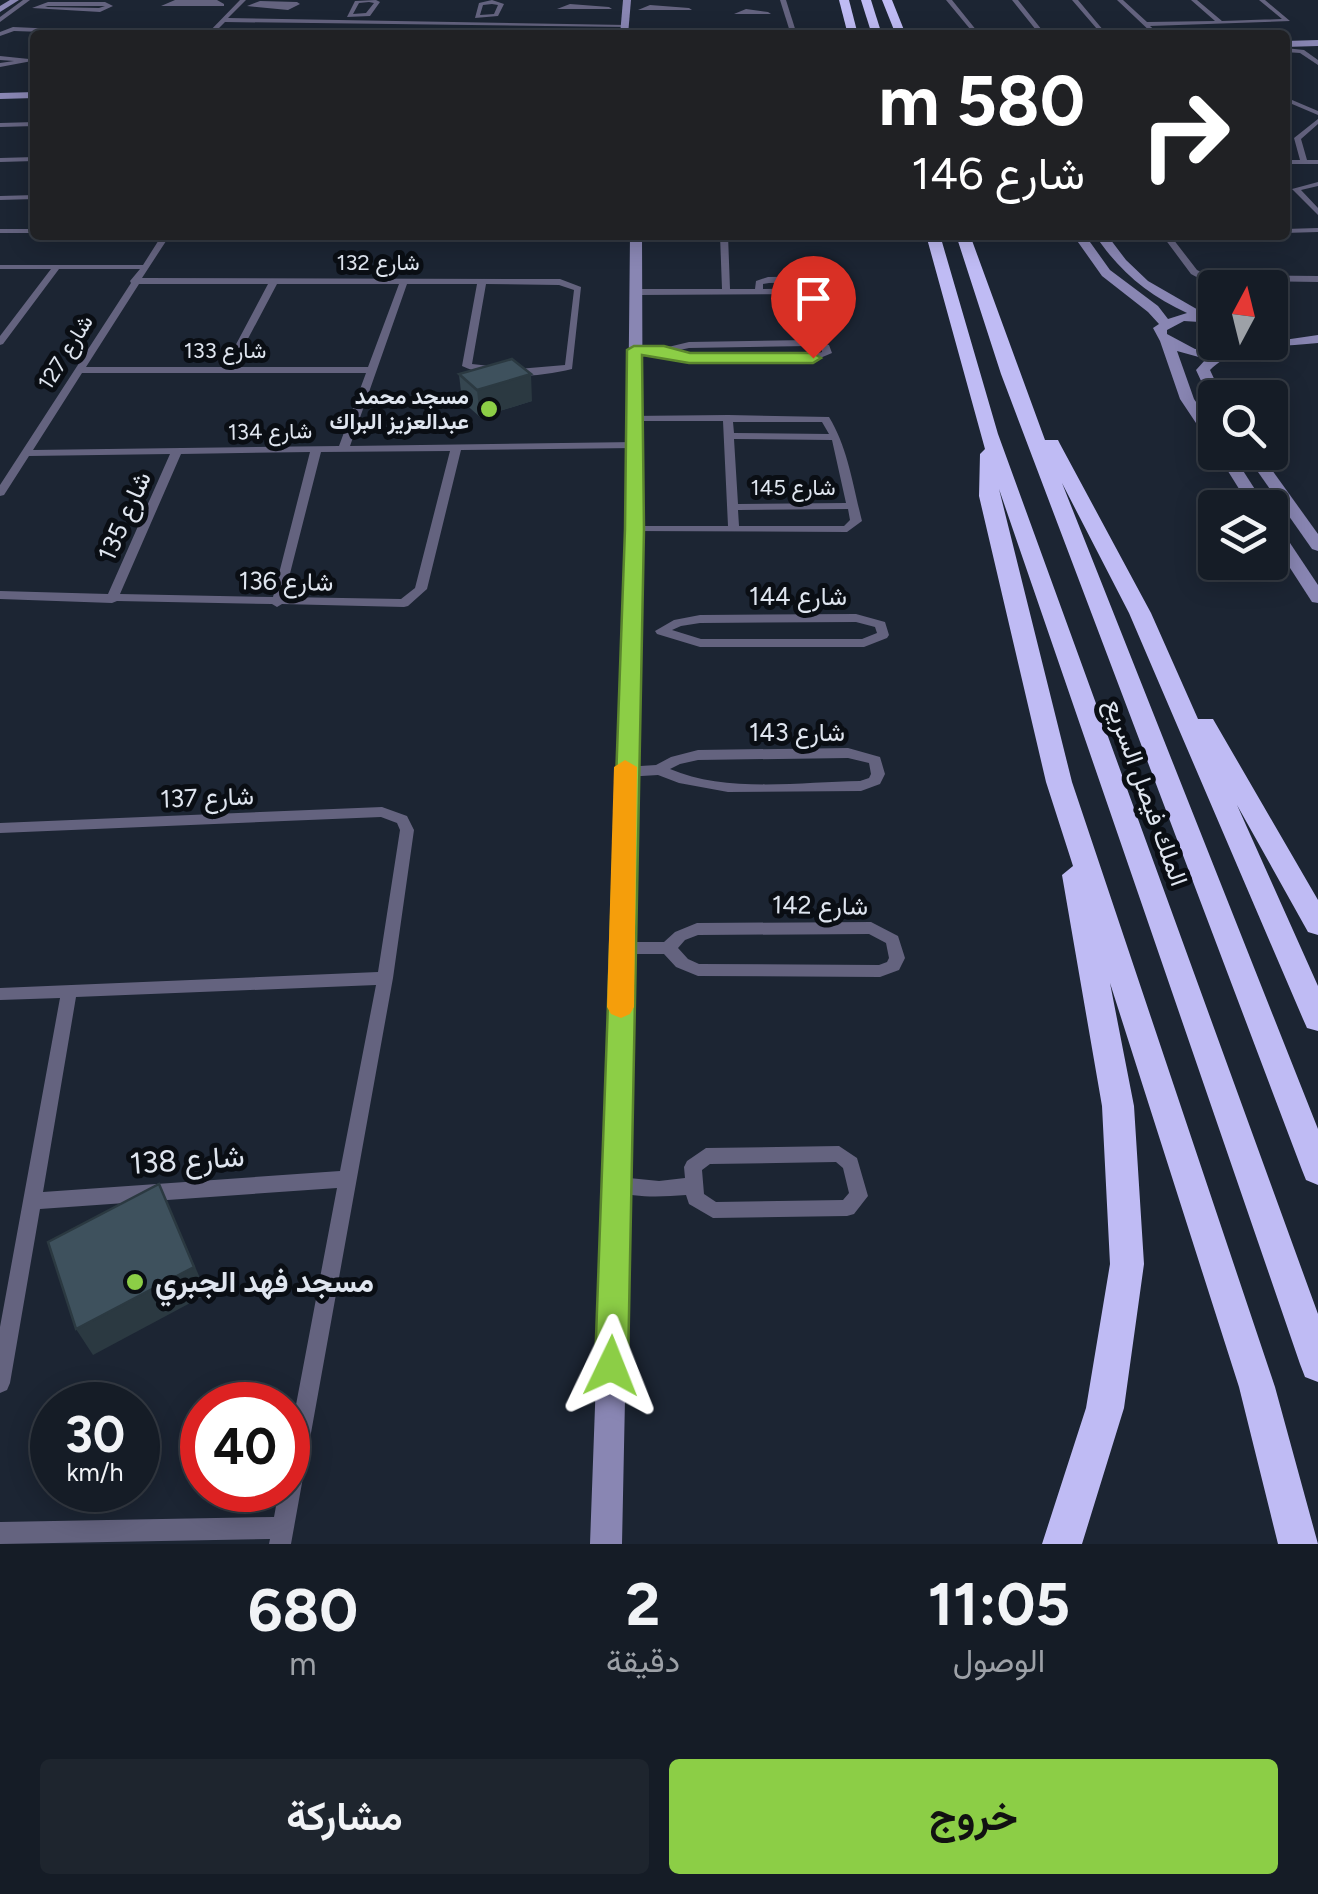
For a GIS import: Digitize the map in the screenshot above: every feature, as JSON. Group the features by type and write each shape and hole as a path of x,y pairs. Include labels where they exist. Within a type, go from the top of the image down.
{"highway":[{"path":"844,0 852,30"},
{"path":"866,0 875,30"},
{"path":"888,0 898,30"},
{"name":"الملك فيصل السريع","path":"934,240 988,434 1318,1364"},
{"name":"الملك فيصل السريع","path":"971,241 1010,374 1318,1170"},
{"path":"1010,374 1080,493 1140,613 1318,1019"},
{"path":"988,434 989,496 1059,782 1118,1106 1127,1264 1106,1408 1062,1544"},
{"path":"1140,613 1318,924"},
{"path":"1059,782 1257,1387 1298,1544"}],"street":[{"path":"2,15 28,0"},
{"path":"783,0 792,30"},
{"path":"948,0 970,30"},
{"path":"1016,0 1040,30"},
{"path":"1075,0 1102,30"},
{"path":"1120,0 1151,30"},
{"path":"1194,0 1221,23"},
{"path":"1144,24 1287,21 1262,0"},
{"path":"214,30 244,3 288,8 297,4 260,2 244,3 222,5 175,2 164,6 222,5"},
{"path":"358,2 377,2 366,16 355,20 348,15 358,2"},
{"path":"17,3 36,6 100,10 110,6 36,6"},
{"path":"224,20 483,20 624,30 627,5"},
{"path":"608,9 560,9 586,12 608,9 627,5 641,10 689,10 650,7 641,10"},
{"path":"768,14 787,14"},
{"path":"1,32 30,32"},
{"path":"1,32 30,35"},
{"path":"1290,43 1318,40"},
{"path":"1290,46 1318,63"},
{"path":"0,99 30,98"},
{"path":"1290,101 1318,112"},
{"path":"1304,162 1298,138 1318,121"},
{"path":"0,124 30,124"},
{"path":"0,160 30,159"},
{"path":"1290,162 1318,162"},
{"path":"1318,184 1296,189 1318,213"},
{"path":"0,198 30,197"},
{"path":"0,231 30,230"},
{"path":"1290,231 1318,230"},
{"name":"شارع 127","path":"1,490 162,240"},
{"path":"606,1544 634,529 636,240"},
{"path":"724,240 726,292"},
{"path":"1083,240 1106,273 1164,323"},
{"path":"1104,240 1126,271 1144,287 1198,313"},
{"path":"1170,240 1194,272 1210,279 1318,279"},
{"path":"0,267 143,267"},
{"path":"0,342 57,267"},
{"path":"638,292 833,291 830,279 768,280 759,283 758,291"},
{"name":"شارع 132","path":"134,281 565,282 578,288 569,367 482,370 467,366 482,282"},
{"path":"227,370 274,282"},
{"path":"343,450 404,282"},
{"path":"1164,323 1182,317 1198,318"},
{"path":"0,322 16,322"},
{"path":"1164,323 1161,335 1167,341 1198,352"},
{"path":"1288,329 1318,329"},
{"path":"1288,342 1318,339"},
{"path":"1167,341 1188,399 1198,415"},
{"path":"634,350 664,351 689,358 813,358 828,353 826,348 808,344 689,344 664,351"},
{"name":"شارع 133","path":"78,370 372,370"},
{"name":"شارع 145","path":"634,418 812,417 830,423 856,521 847,528 634,529"},
{"name":"شارع 145","path":"728,418 734,528"},
{"name":"شارع 145","path":"729,436 836,436"},
{"name":"شارع 134","path":"25,453 635,445"},
{"name":"شارع 136","path":"0,595 389,606 415,597 421,589 456,449"},
{"path":"276,603 316,450"},
{"name":"شارع 135","path":"112,599 177,452"},
{"path":"1264,470 1318,546"},
{"name":"شارع 145","path":"733,507 852,506"},
{"path":"1288,552 1318,598"},
{"name":"شارع 144","path":"630,631 661,632 700,643 864,643 883,635 881,624 856,618 700,619 678,623 661,632"},
{"name":"شارع 143","path":"625,772 658,770 676,760 698,755 848,753 875,760 878,774 875,780 861,786 706,786 677,780 658,770"},
{"name":"شارع 137","path":"0,828 382,812 402,820 407,830 385,978"},
{"name":"شارع 142","path":"622,948 668,948 680,936 698,930 871,928 893,940 897,958 894,966 880,971 698,970 682,963 668,948"},
{"path":"0,994 385,978 281,1536 0,1533"},
{"path":"0,1383 69,991"},
{"path":"839,1154 851,1164 858,1196 847,1208 714,1210 695,1198 692,1186 693,1167 706,1156 839,1154"},
{"name":"شارع 138","path":"32,1201 348,1179"},
{"path":"618,1186 692,1186"}],"building":[{"path":"512,359 531,374 477,390 459,374"},
{"name":"مسجد فهد الجبري","path":"159,1184 194,1267 76,1329 48,1242"}],"slow traffic":[{"path":"621,1007 625,767"}],"place":[{"name":"مسجد محمد عبدالعزيز البراك","path":"489,409"},
{"name":"مسجد فهد الجبري","path":"135,1282"}],"route":[{"path":"611,1366 634,529 634,350 664,351 689,358 813,358"}]}
